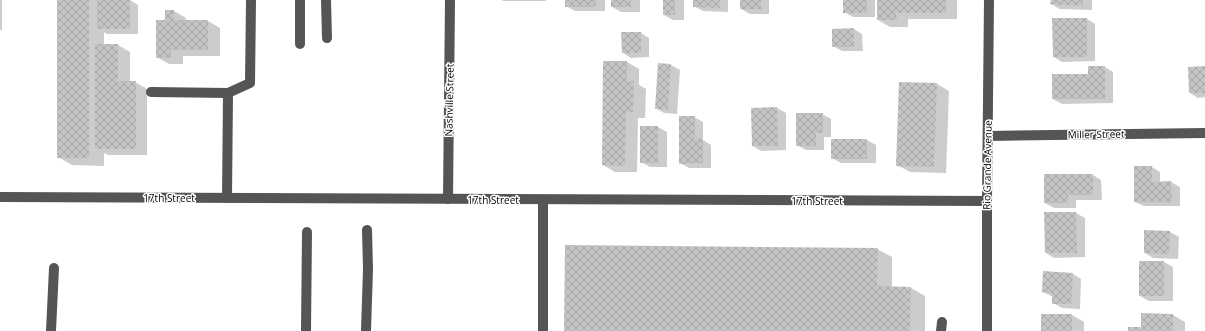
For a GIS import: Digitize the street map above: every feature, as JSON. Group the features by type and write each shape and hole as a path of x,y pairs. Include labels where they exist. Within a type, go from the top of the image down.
{"street":[{"path":"151,92 228,93 250,83 251,0"},
{"path":"300,0 300,44"},
{"path":"326,0 327,38"},
{"name":"Nashville Street","path":"448,200 450,0"},
{"name":"Rio Grande Avenue","path":"987,331 989,0"},
{"path":"227,198 228,93"},
{"name":"Miller Street","path":"988,136 1205,133"},
{"name":"17th Street","path":"0,197 987,201"},
{"path":"543,200 543,331"},
{"path":"366,331 368,269 367,230"},
{"path":"306,331 307,232"},
{"path":"51,331 54,268"}],"building":[{"path":"57,0 89,0 89,158 57,158"},
{"path":"97,0 130,0 130,29 97,29"},
{"path":"565,0 596,0 596,7 565,7"},
{"path":"611,0 631,0 631,7 611,7"},
{"path":"663,0 675,0 675,15 663,15"},
{"path":"693,0 720,0 720,8 693,7"},
{"path":"740,0 761,0 761,9 740,9"},
{"path":"843,0 867,0 867,13 843,13"},
{"path":"877,0 946,0 946,13 896,13 897,20 877,20"},
{"path":"1051,0 1083,0 1083,6 1050,4"},
{"path":"165,10 174,10 174,20 208,20 208,50 171,50 171,58 156,58 156,20 165,20"},
{"path":"1052,18 1087,18 1087,57 1053,57"},
{"path":"854,28 854,47 832,47 832,29"},
{"path":"621,32 641,32 641,53 622,53"},
{"path":"95,44 118,44 118,81 136,81 136,149 95,149"},
{"path":"603,61 627,61 627,81 634,81 633,112 626,112 625,166 602,165"},
{"path":"658,63 671,64 668,110 655,109"},
{"path":"1088,66 1105,66 1105,99 1052,99 1052,74 1088,74"},
{"path":"1205,66 1205,93 1189,93 1188,67"},
{"path":"899,82 937,83 934,167 896,166"},
{"path":"777,107 778,146 752,146 751,108"},
{"path":"796,113 823,113 823,133 816,133 816,146 796,146"},
{"path":"679,116 695,116 695,139 703,139 703,163 679,164"},
{"path":"640,126 658,126 658,163 640,163"},
{"path":"831,139 867,139 867,159 831,159"},
{"path":"1134,166 1152,166 1152,182 1171,181 1172,202 1134,202"},
{"path":"1044,174 1093,174 1093,195 1068,195 1068,203 1044,203"},
{"path":"1044,212 1076,212 1077,253 1045,253"},
{"path":"1144,230 1170,231 1169,254 1144,253"},
{"path":"565,245 878,248 877,286 911,287 910,331 564,331"},
{"path":"1139,261 1164,261 1164,296 1139,296"},
{"path":"1043,271 1073,273 1071,304 1052,304 1052,293 1042,292"},
{"path":"1141,313 1173,314 1173,331 1128,331 1128,327 1141,327"},
{"path":"1041,314 1072,314 1072,331 1041,331"}]}
